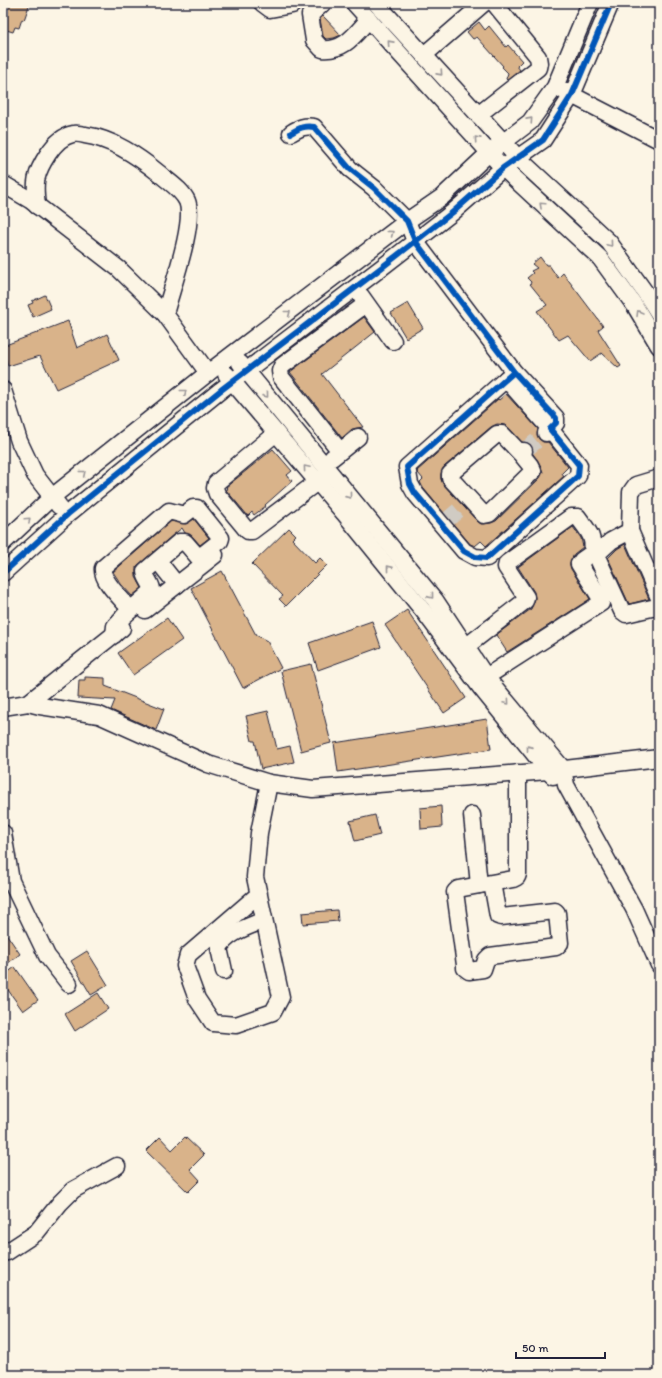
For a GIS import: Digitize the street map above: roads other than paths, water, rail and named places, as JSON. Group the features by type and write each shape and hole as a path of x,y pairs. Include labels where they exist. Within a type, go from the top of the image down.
{"street":[{"path":"262,3 270,9 292,5 294,3"},
{"path":"323,3 310,15 314,40 322,49 328,50 337,48 347,43 368,19"},
{"path":"354,3 503,168 600,258 635,306 659,346"},
{"path":"376,3 518,158 609,242 659,314"},
{"path":"424,55 484,3"},
{"path":"478,115 538,68 539,63 538,57 494,3"},
{"path":"3,543 52,497 233,354 442,196 489,153 530,122 556,87 590,3"},
{"path":"3,573 66,515 246,371 453,212 503,168 543,140 572,95 611,3"},
{"path":"556,87 659,140"},
{"path":"291,133 303,126 314,127 350,169 374,188 407,221 415,241 510,375 556,418 556,423 548,431 579,465 578,476 487,558 476,558 464,551 444,523 415,493 410,484 407,468 510,375"},
{"path":"37,206 35,191 37,174 52,149 59,141 65,136 75,134 94,136 118,145 153,168 180,190 187,202 189,216 185,244 165,314"},
{"path":"3,184 30,200 119,269 165,314 214,369 233,382 276,433 324,473"},
{"path":"336,276 366,304 393,341"},
{"path":"340,451 281,377 280,371 282,366 366,304"},
{"path":"233,354 324,473 435,600 481,688 559,775"},
{"path":"3,390 19,441 35,475 66,515"},
{"path":"276,433 216,483 215,488 217,494 248,531 252,531 324,473 340,451 358,437"},
{"path":"497,434 502,434 523,453 533,471 488,514 484,515 469,501 450,478 450,474 497,434"},
{"path":"659,478 636,486 631,492 630,531 659,598"},
{"path":"114,635 115,626 152,592 153,587 145,576 145,571 179,542 185,542 198,557 202,556 220,541 221,538 196,508 193,508 184,515 169,511 103,568 102,572 105,580 131,610"},
{"path":"461,651 525,601 526,598 506,567 507,563 571,517 578,517 593,538 594,544 592,553 579,564 601,599 601,602 486,677"},
{"path":"630,531 612,541 599,552 598,559 622,611 626,614 656,608 659,602"},
{"path":"28,703 216,554"},
{"path":"158,561 178,584"},
{"path":"461,651 486,677 559,775 634,909 659,965"},
{"path":"3,707 28,703 99,715 208,764 269,783 313,789 518,773 559,775 659,758"},
{"path":"472,815 486,884 498,915 500,917 555,911 557,913 560,939 559,945 556,947 490,956 486,960 483,969 469,971 465,965 455,892 458,889 486,884 513,879 517,877 518,773"},
{"path":"258,894 188,955 184,966 197,999 213,1023 236,1025 273,1012 282,997 255,877 259,833 269,783"},
{"path":"3,833 11,881 47,956 69,984"},
{"path":"224,971 219,948 222,942 230,936 264,920"},
{"path":"3,1253 7,1252 36,1233 60,1203 73,1190 117,1166"}],"tunnel":[{"path":"524,451 546,433"},
{"path":"446,521 468,502"}]}
